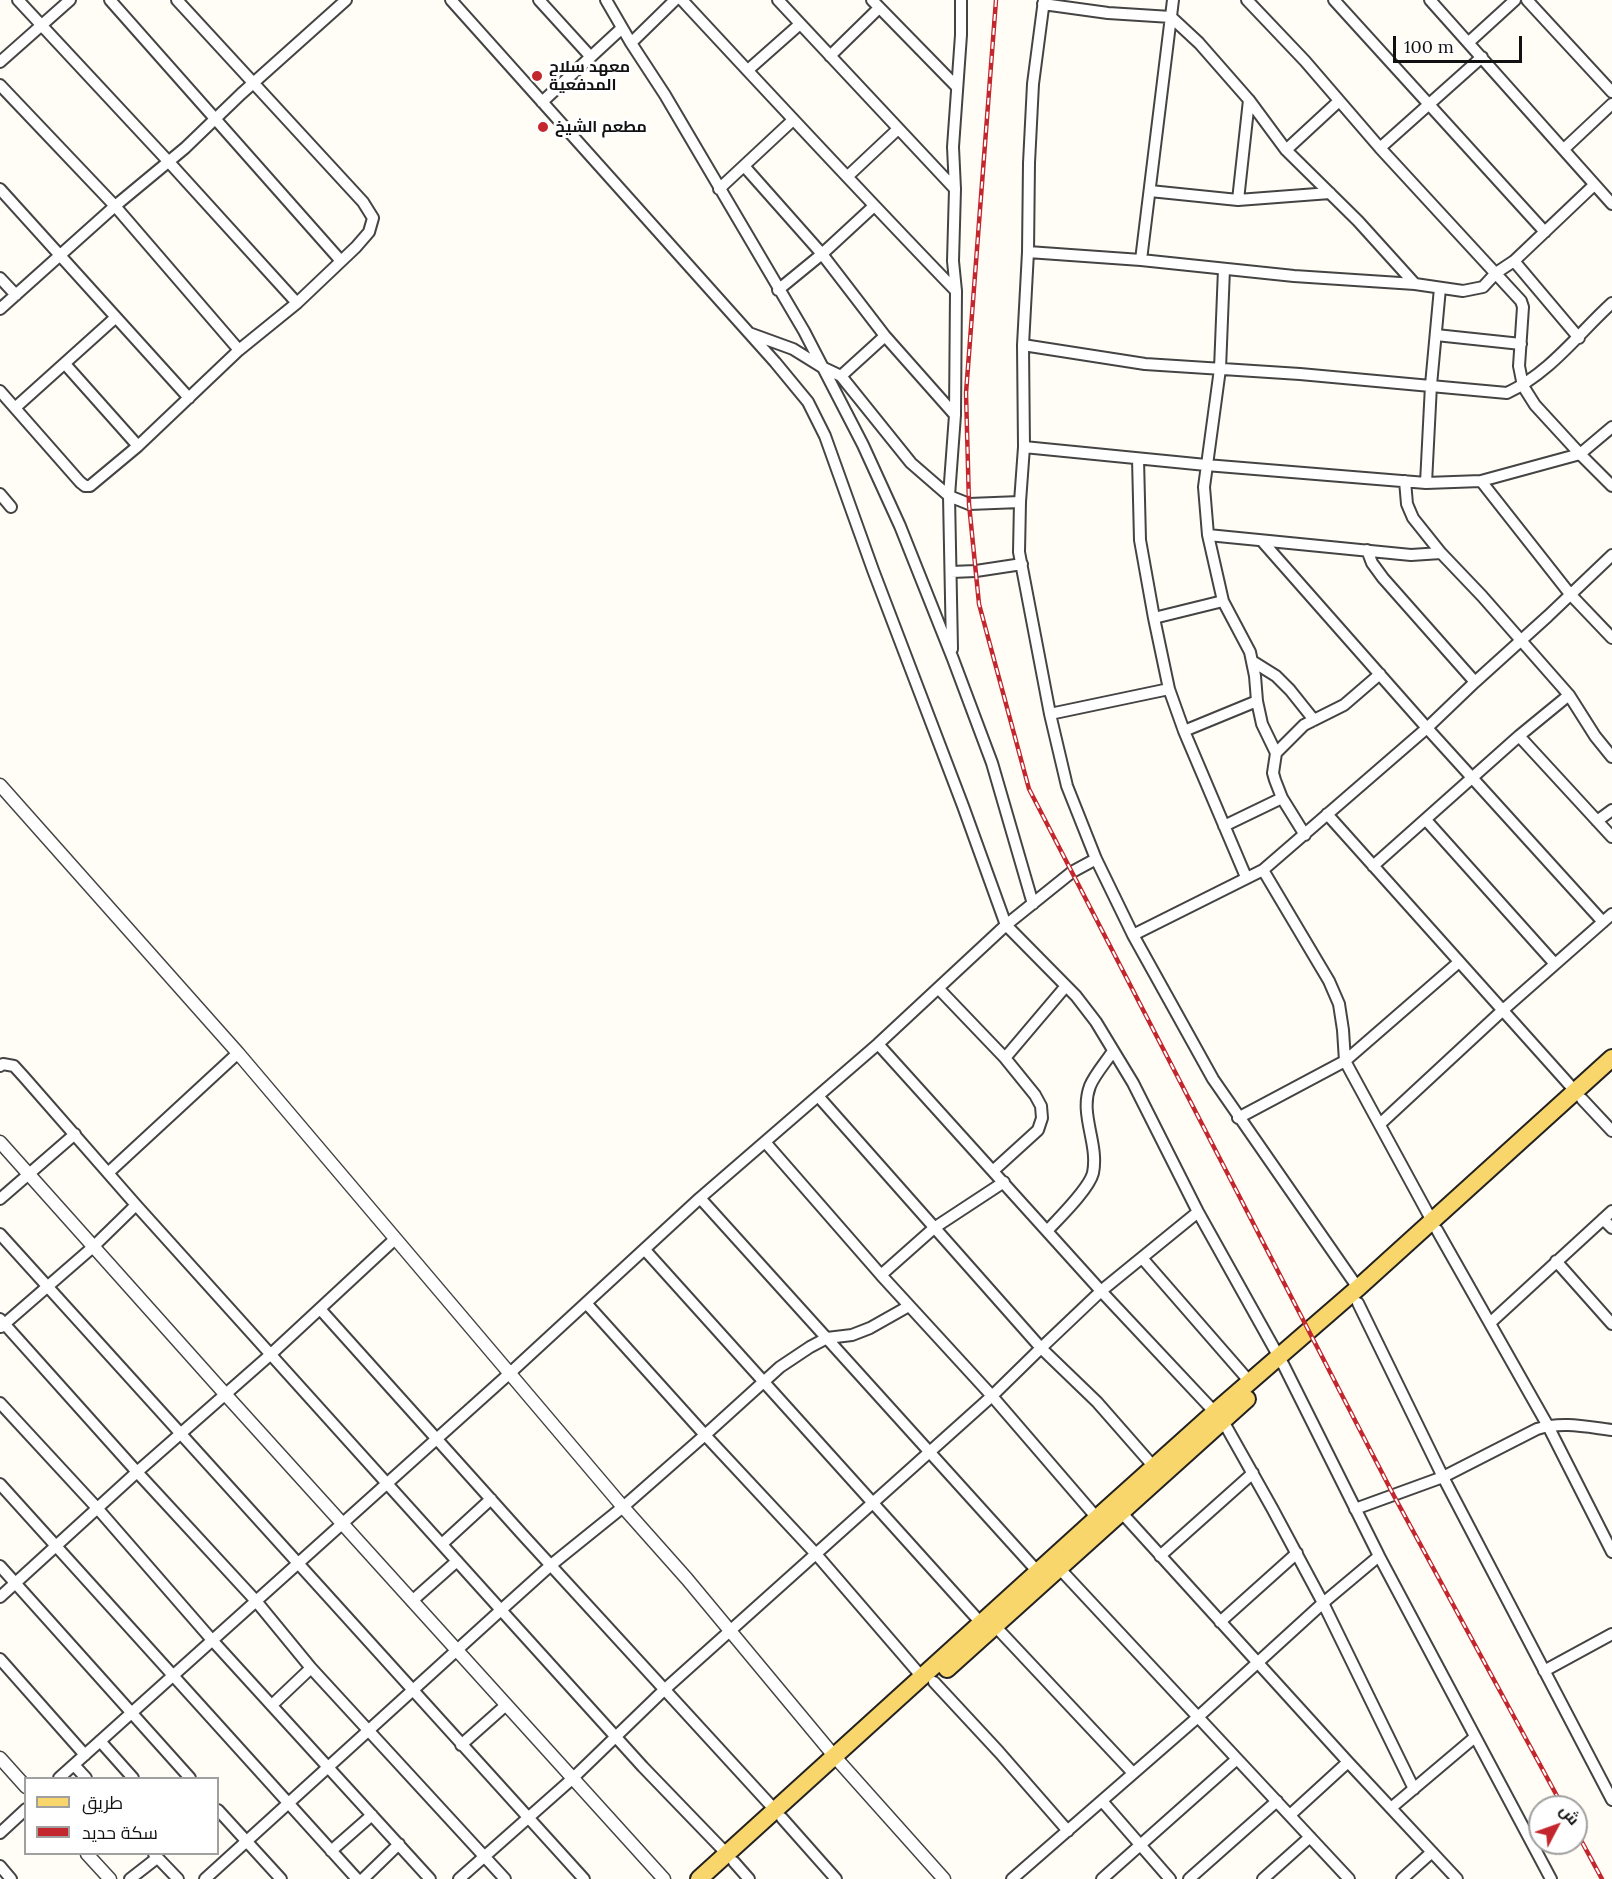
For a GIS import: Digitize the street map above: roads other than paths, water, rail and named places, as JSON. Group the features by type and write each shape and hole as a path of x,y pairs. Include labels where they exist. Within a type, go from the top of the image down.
{"main road":[{"path":"699,1879 730,1858 988,1625 1059,1568 1121,1512 1219,1417 1358,1296 1578,1095 1612,1058"},
{"path":"1578,1095 1612,1072"},
{"path":"988,1625 1038,1572 1097,1518 1154,1467 1219,1417 1250,1382 1281,1361"},
{"path":"715,1879 730,1858"}],"street":[{"path":"18,0 297,303"},
{"path":"0,62 70,0"},
{"path":"110,0 341,261"},
{"path":"0,391 85,486 92,484 138,446 239,350 297,303 357,248 369,232 373,218 363,202 177,0"},
{"path":"0,309 346,0"},
{"path":"539,0 590,56"},
{"path":"606,0 665,95 804,332 864,445 900,526 992,764 1033,904"},
{"path":"631,43 675,0"},
{"path":"682,0 956,291"},
{"path":"778,0 955,189"},
{"path":"952,658 949,496 955,415 956,291 953,147 961,35 961,0"},
{"path":"1141,260 1173,0"},
{"path":"1334,0 1545,232"},
{"path":"1430,0 1612,204"},
{"path":"1469,42 1515,0"},
{"path":"1527,0 1612,92"},
{"path":"456,2 808,402 825,436 1006,925 1066,986 1096,1022 1143,1101 1198,1212 1281,1361 1379,1556 1551,1879"},
{"path":"1415,284 1330,193 1286,150 1249,100 1199,43 1172,17 1108,13 1043,2 1033,84 1029,163 1028,252 1023,345 1024,447 1019,552 1050,714 1067,786 1096,859 1133,934 1213,1079 1358,1296 1443,1477 1612,1800"},
{"path":"1252,2 1380,148 1521,301 1523,307 1519,366 1523,386 1535,405 1612,486"},
{"path":"830,56 876,4 957,87"},
{"path":"748,70 801,24"},
{"path":"542,102 622,28"},
{"path":"1380,148 1482,57"},
{"path":"0,85 115,206 239,350"},
{"path":"1238,200 1249,100"},
{"path":"1286,150 1340,101"},
{"path":"1564,149 1612,104"},
{"path":"719,189 793,120"},
{"path":"848,176 898,129"},
{"path":"744,166 822,254 885,336 955,415"},
{"path":"1028,252 1415,284 1463,291 1483,287 1496,273 1514,261 1594,185"},
{"path":"1150,191 1238,200 1330,193"},
{"path":"2,195 189,399"},
{"path":"778,290 822,254 874,206"},
{"path":"1514,261 1579,338"},
{"path":"1224,269 1220,369 1204,487 1208,535 1223,601 1250,652 1256,676 1257,701 1262,724 1276,753 1273,773 1282,798 1305,835"},
{"path":"0,278 16,295"},
{"path":"1426,483 1431,385 1440,288"},
{"path":"1023,345 1145,364 1431,385 1507,393 1523,386 1579,338 1612,303"},
{"path":"16,408 115,318"},
{"path":"749,333 793,349 842,376 911,463 949,496 969,504 1020,502"},
{"path":"1436,335 1521,344"},
{"path":"842,376 885,336"},
{"path":"65,364 138,446"},
{"path":"1024,447 1426,483 1481,481 1580,454 1612,427"},
{"path":"1138,459 1140,540 1169,688 1184,731 1246,877"},
{"path":"1405,481 1409,512 1441,553 1569,695 1595,736 1612,757"},
{"path":"1481,481 1570,594 1612,638"},
{"path":"0,494 11,507"},
{"path":"1208,535 1411,555 1441,553"},
{"path":"1262,541 1603,922"},
{"path":"1367,550 1372,563 1383,578 1475,681"},
{"path":"1133,934 1263,870 1427,728 1612,555"},
{"path":"951,572 976,571 1022,564"},
{"path":"1154,618 1223,601"},
{"path":"1252,661 1276,676 1314,720"},
{"path":"1276,753 1304,725 1344,705 1380,674"},
{"path":"1050,714 1169,688"},
{"path":"1373,866 1519,736 1569,695"},
{"path":"1184,731 1257,701"},
{"path":"1519,736 1612,837"},
{"path":"0,784 238,1053 839,1760 944,1879"},
{"path":"1224,826 1282,798"},
{"path":"1597,821 1612,810"},
{"path":"1327,813 1458,962 1612,1131"},
{"path":"1426,820 1555,964"},
{"path":"61,1777 510,1373 700,1198 878,1044 1006,925 1072,872 1096,859"},
{"path":"1263,870 1329,981 1339,1004 1345,1061 1548,1426 1612,1552"},
{"path":"1380,1124 1503,1010 1612,914"},
{"path":"1238,1118 1345,1061 1458,962"},
{"path":"1005,1058 1066,986"},
{"path":"938,988 1005,1058 1039,1100 1042,1118 1034,1135 994,1170"},
{"path":"878,1044 1101,1291 1219,1417 1297,1553 1414,1789"},
{"path":"1047,1231 1093,1175 1093,1149 1087,1121 1086,1102 1091,1084 1113,1052"},
{"path":"108,1173 238,1053"},
{"path":"0,1066 3,1064 14,1066 270,1355 643,1767 749,1879"},
{"path":"818,1096 1041,1348 1097,1402 1154,1467"},
{"path":"0,1199 75,1134"},
{"path":"0,1142 664,1879"},
{"path":"765,1142 881,1275 992,1396 1097,1518"},
{"path":"881,1275 934,1227 1004,1182"},
{"path":"700,1198 1038,1572"},
{"path":"136,1205 93,1247 1,1324 256,1601 311,1668 505,1879"},
{"path":"1490,1323 1612,1211"},
{"path":"459,1879 617,1738 664,1690 992,1396 1101,1291 1198,1212"},
{"path":"1603,1219 1612,1228"},
{"path":"0,1234 584,1879"},
{"path":"0,1597 137,1472 226,1395 395,1239"},
{"path":"645,1250 873,1504 1133,1773"},
{"path":"1142,1258 1250,1382"},
{"path":"1556,1261 1612,1324"},
{"path":"586,1303 928,1680 999,1752 1068,1831"},
{"path":"205,1879 550,1565 623,1507 792,1358 827,1338 852,1335 870,1328 909,1306"},
{"path":"320,1309 836,1879"},
{"path":"0,1403 430,1879"},
{"path":"1355,1509 1443,1477 1537,1429 1560,1424 1612,1430"},
{"path":"1160,1556 1253,1473"},
{"path":"0,1484 357,1879"},
{"path":"442,1544 491,1499"},
{"path":"1121,1512 1457,1879"},
{"path":"1220,1622 1297,1553"},
{"path":"1012,1879 1379,1556"},
{"path":"412,1601 457,1561"},
{"path":"0,1566 188,1777"},
{"path":"1059,1568 1349,1879"},
{"path":"1544,1671 1612,1634"},
{"path":"0,1659 86,1755"},
{"path":"272,1705 311,1668"},
{"path":"461,1745 506,1705"},
{"path":"1391,1808 1475,1737"},
{"path":"100,1742 132,1777"},
{"path":"0,1758 24,1785"},
{"path":"1102,1879 1237,1759"},
{"path":"1290,1815 1348,1762"},
{"path":"74,1765 84,1777"},
{"path":"1102,1801 1170,1879"},
{"path":"1189,1879 1277,1801"},
{"path":"0,1833 24,1811"},
{"path":"219,1811 281,1879"},
{"path":"331,1851 372,1815"},
{"path":"1263,1879 1310,1837"},
{"path":"363,1879 399,1844"},
{"path":"1402,1879 1432,1852"},
{"path":"88,1855 105,1877"},
{"path":"130,1879 155,1856 178,1879"},
{"path":"0,1866 11,1879"}],"railway":[{"path":"996,0 966,393 969,504 979,604 1029,789 1394,1496 1556,1795"},
{"path":"1588,1853 1602,1879"}],"place":[{"name":"معهد سلاح المدفعية","path":"537,76"},
{"name":"مطعم الشيخ","path":"543,127"}]}
